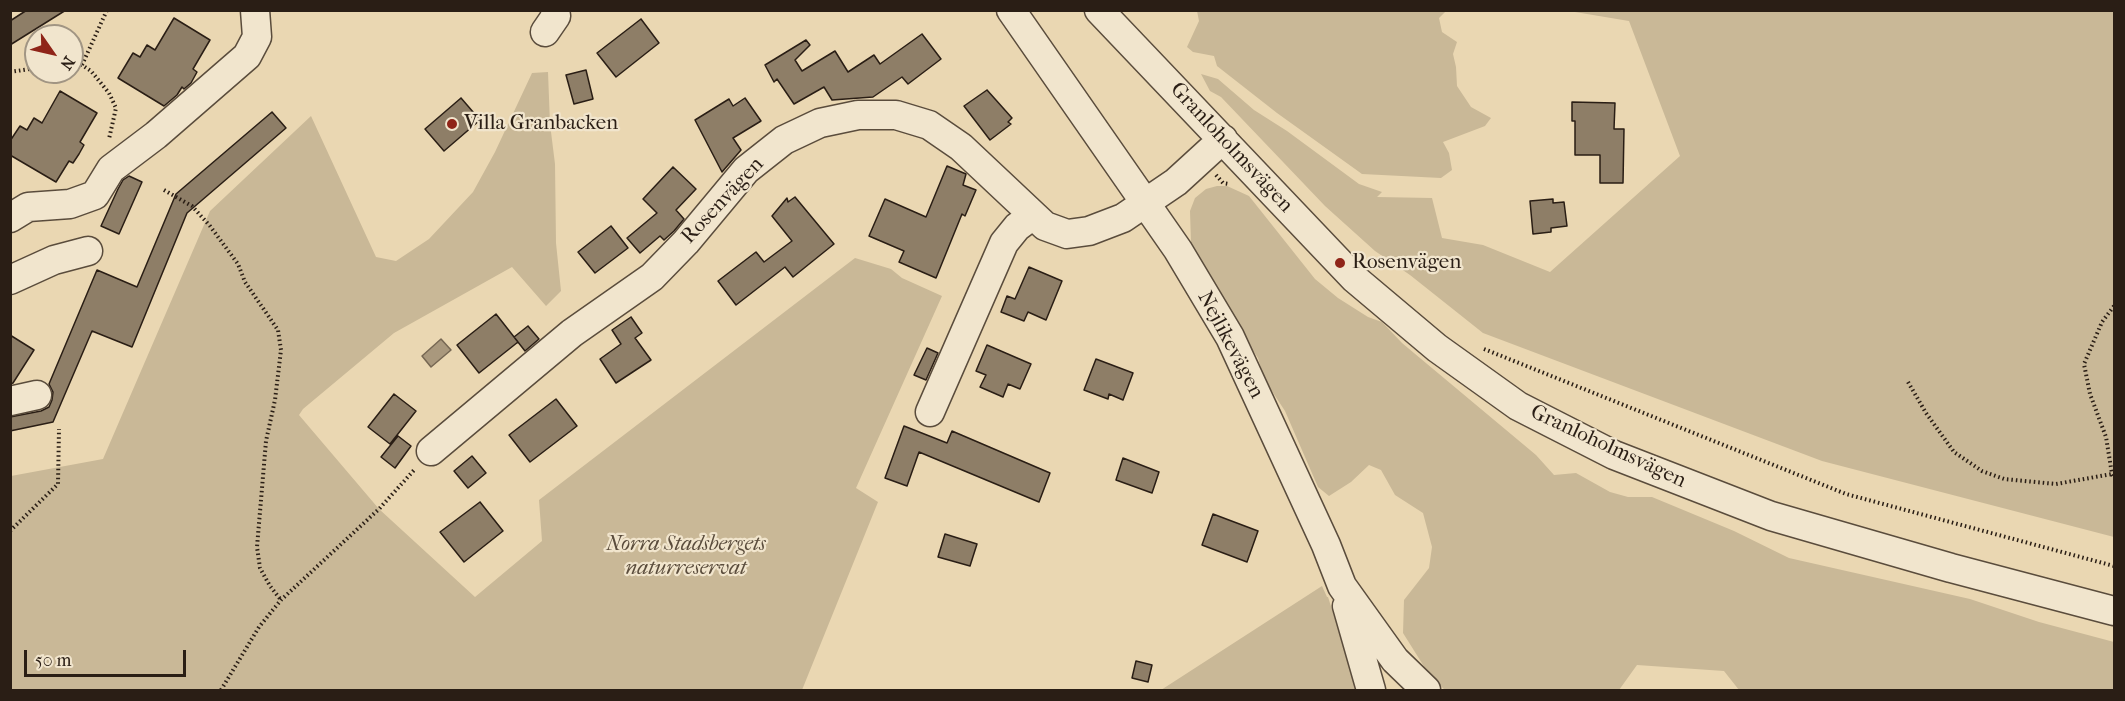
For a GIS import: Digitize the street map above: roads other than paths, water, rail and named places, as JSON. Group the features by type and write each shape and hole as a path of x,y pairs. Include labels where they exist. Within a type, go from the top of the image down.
{"street":[{"path":"10,218 28,207 70,204 95,195 111,170 156,135 248,56 257,37 255,10"},
{"name":"Nejlikevägen","path":"1011,10 1178,250 1230,337 1326,545 1342,586 1395,660 1426,690"},
{"name":"Granloholmsvägen","path":"1099,10 1354,279 1437,348 1518,406 1614,455 1771,516 2115,611"},
{"name":"Rosenvägen","path":"431,451 572,333 652,277 686,242 746,170 784,140 820,123 858,115 896,115 929,125 961,147 1045,226 1067,234 1089,231 1124,218 1176,182 1223,139"},
{"path":"930,412 1004,243 1017,227 1033,215"},
{"path":"10,280 54,260 88,251"},
{"path":"1342,586 1371,690"}],"place":[{"name":"Villa Granbacken","path":"452,124"},
{"name":"Rosenvägen","path":"1340,263"}],"park label":[{"name":"Norra Stadsbergets naturreservat","path":"686,557"}]}
